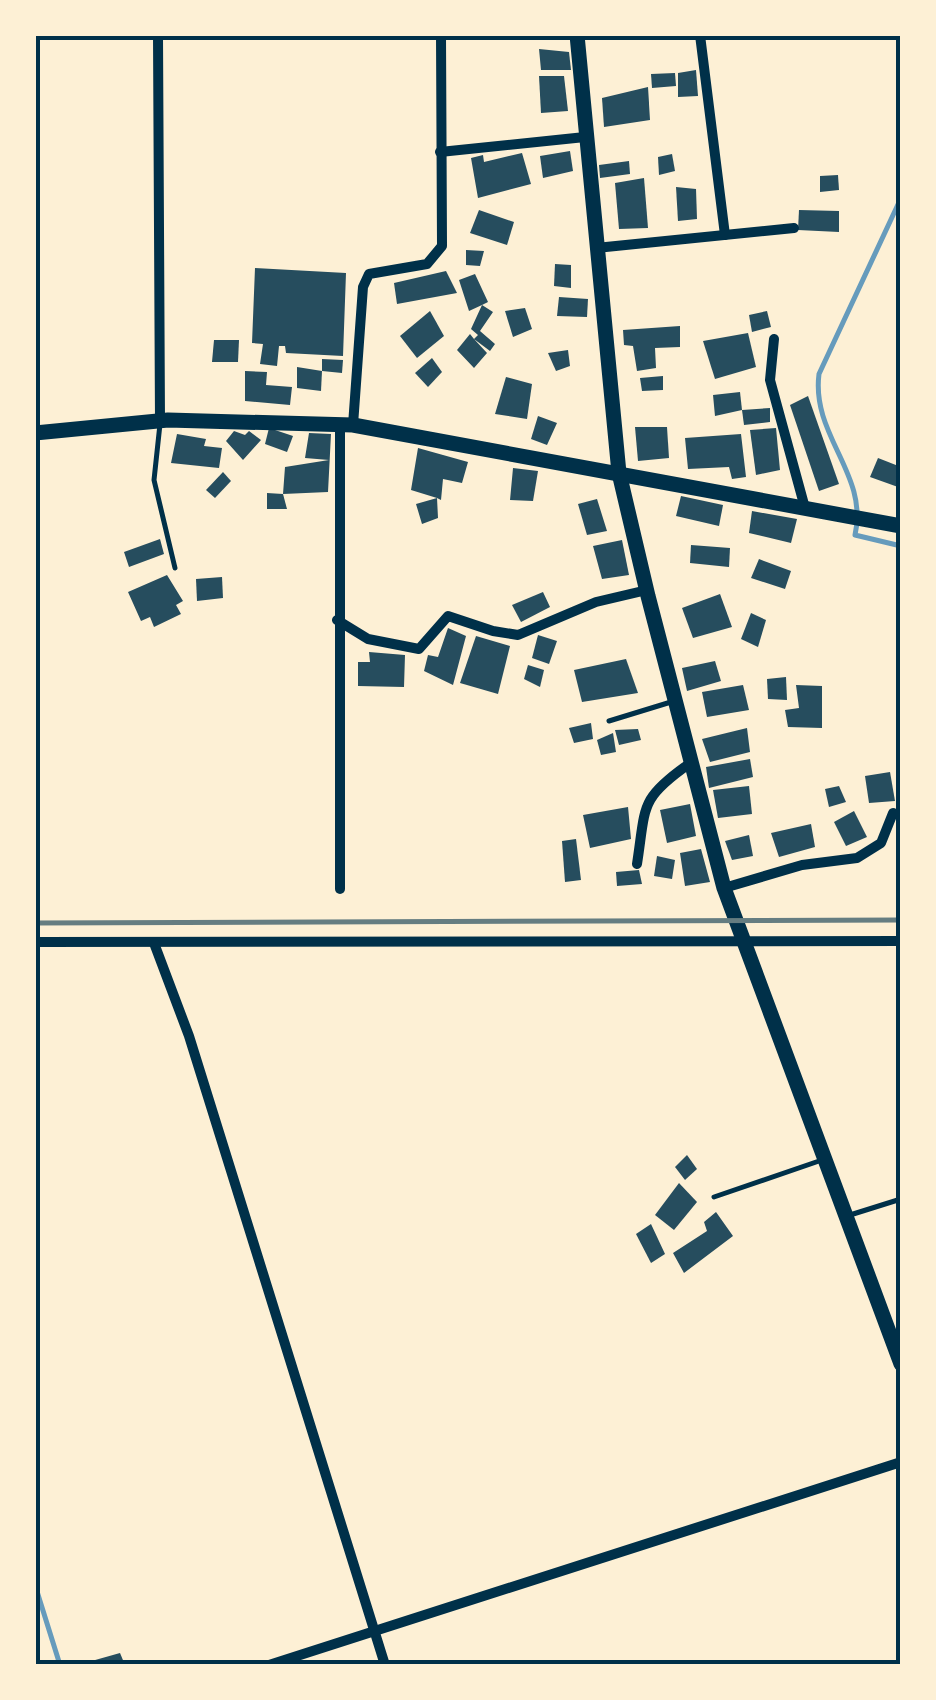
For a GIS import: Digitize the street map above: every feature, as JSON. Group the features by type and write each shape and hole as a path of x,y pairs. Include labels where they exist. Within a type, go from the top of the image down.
{"main road":[{"path":"576,35 619,473 646,590 724,888 901,1364"},
{"path":"35,433 160,420 347,425 901,526"}],"street":[{"path":"158,35 160,420"},
{"path":"340,889 337,620 347,425 363,287 369,274 427,264 442,246 440,35"},
{"path":"700,35 725,235"},
{"path":"440,152 584,137"},
{"path":"595,248 794,228"},
{"path":"774,340 770,380 805,508"},
{"path":"337,620 368,639 419,649 448,616 493,632 518,634 596,602 646,590"},
{"path":"638,864 647,800 656,787 689,764"},
{"path":"724,888 802,865 857,858 881,843 893,814"},
{"path":"35,942 901,941"},
{"path":"154,943 189,1036 384,1665"},
{"path":"268,1665 901,1462"}],"lane":[{"path":"160,420 154,480 175,568"},
{"path":"608,721 674,701"},
{"path":"714,1197 825,1159"},
{"path":"847,1216 901,1199"}],"building":[{"path":"539,49 569,52 571,70 541,70"},
{"path":"696,70 698,96 678,97 678,73"},
{"path":"675,73 676,86 652,88 651,74"},
{"path":"539,76 564,76 568,111 541,113"},
{"path":"648,87 650,120 604,127 602,98"},
{"path":"570,151 573,171 543,178 540,156"},
{"path":"522,153 531,184 478,198 471,158 483,155 484,162"},
{"path":"672,154 675,171 659,175 658,157"},
{"path":"629,161 630,174 600,178 599,165"},
{"path":"838,175 839,190 820,192 820,176"},
{"path":"644,178 648,228 619,229 615,183"},
{"path":"676,187 696,189 697,219 678,221"},
{"path":"479,210 514,222 507,245 470,233"},
{"path":"799,210 839,211 839,232 798,230"},
{"path":"466,250 484,251 480,266 466,265"},
{"path":"555,264 571,265 571,288 554,286"},
{"path":"255,268 346,273 343,356 286,353 285,346 279,346 277,366 260,364 263,344 252,343"},
{"path":"446,271 457,293 397,304 394,283"},
{"path":"475,274 488,302 469,311 459,280"},
{"path":"559,297 588,299 587,317 557,316"},
{"path":"482,305 493,312 480,331 495,344 490,351 474,339 478,335 471,329"},
{"path":"525,308 532,329 513,337 505,311"},
{"path":"430,311 444,336 417,358 400,336"},
{"path":"767,311 771,327 752,332 749,315"},
{"path":"680,326 680,347 655,348 656,368 637,371 633,346 624,345 623,330"},
{"path":"748,333 756,367 715,379 703,341"},
{"path":"470,334 487,353 474,368 457,350"},
{"path":"214,340 239,340 238,362 212,362"},
{"path":"568,350 570,366 556,371 548,353"},
{"path":"432,358 442,372 428,387 415,373"},
{"path":"322,359 343,360 342,373 322,371"},
{"path":"297,367 322,371 321,391 297,388"},
{"path":"245,371 267,372 266,385 292,387 290,405 245,401"},
{"path":"663,376 663,390 642,391 640,378"},
{"path":"506,377 532,384 527,419 495,414"},
{"path":"740,392 742,410 715,416 713,395"},
{"path":"808,396 839,484 819,491 790,405"},
{"path":"770,408 770,422 744,425 742,410"},
{"path":"538,416 557,423 547,445 531,439"},
{"path":"635,427 667,427 669,458 638,461"},
{"path":"269,428 293,436 287,452 265,444"},
{"path":"776,428 780,470 756,475 750,430"},
{"path":"234,431 245,435 249,431 261,440 243,460 226,441"},
{"path":"309,433 331,434 328,492 283,494 285,467 329,460 305,458"},
{"path":"177,434 206,439 204,446 222,448 219,468 171,463"},
{"path":"741,434 746,477 732,479 729,467 688,469 685,438"},
{"path":"418,448 468,462 462,483 443,479 441,500 411,490"},
{"path":"878,458 901,467 898,487 870,477"},
{"path":"513,468 538,471 533,501 510,500"},
{"path":"223,472 231,481 215,498 206,490"},
{"path":"267,493 283,494 287,509 267,509"},
{"path":"681,496 723,505 719,526 676,516"},
{"path":"437,498 438,518 422,524 416,504"},
{"path":"597,499 607,531 587,535 578,504"},
{"path":"752,511 797,519 791,543 749,533"},
{"path":"160,539 164,554 129,567 124,552"},
{"path":"622,540 629,575 602,579 593,546"},
{"path":"691,545 730,548 729,567 690,563"},
{"path":"759,559 791,571 785,589 751,578"},
{"path":"167,575 183,601 176,605 181,614 154,627 150,617 141,621 128,592"},
{"path":"222,577 223,598 197,601 196,579"},
{"path":"543,592 550,607 521,622 512,605"},
{"path":"720,594 732,627 693,638 682,608"},
{"path":"751,613 766,620 758,647 741,639"},
{"path":"448,628 466,636 453,685 424,671 428,655 438,657"},
{"path":"538,635 557,641 549,664 532,658"},
{"path":"476,636 510,646 498,694 460,683"},
{"path":"369,652 405,655 404,687 358,686 358,662 370,662"},
{"path":"626,659 638,693 582,702 574,670"},
{"path":"715,661 721,681 687,691 682,668"},
{"path":"528,665 544,670 540,687 524,679"},
{"path":"786,677 787,700 768,699 767,679"},
{"path":"743,685 749,710 707,717 702,692"},
{"path":"796,685 822,686 822,728 788,727 785,710 799,708"},
{"path":"591,723 593,739 574,743 569,728"},
{"path":"747,728 750,752 710,762 702,739"},
{"path":"638,729 641,740 619,745 615,730"},
{"path":"613,733 616,752 601,755 597,740"},
{"path":"750,759 753,777 709,788 706,767"},
{"path":"890,772 895,801 869,803 865,776"},
{"path":"749,786 752,814 718,818 713,790"},
{"path":"839,786 846,802 829,807 825,789"},
{"path":"690,804 696,836 667,843 660,810"},
{"path":"628,807 631,839 590,848 583,815"},
{"path":"854,811 867,837 846,846 834,822"},
{"path":"811,824 815,847 779,857 771,833"},
{"path":"749,835 753,856 732,860 725,841"},
{"path":"576,839 581,880 565,882 562,841"},
{"path":"701,849 710,882 685,886 680,853"},
{"path":"657,856 675,860 672,879 654,876"},
{"path":"639,870 642,884 617,886 616,872"},
{"path":"687,1155 697,1169 685,1180 675,1167"},
{"path":"679,1183 697,1202 674,1230 655,1215"},
{"path":"716,1212 733,1236 684,1273 673,1253 707,1231 704,1222"},
{"path":"651,1224 665,1254 651,1263 636,1234"},
{"path":"120,1653 125,1665 81,1665 81,1664"}],"waterway":[{"path":"901,198 819,374 823,417 854,493 855,535 901,546"},
{"path":"35,1585 60,1665"}],"railway":[{"path":"35,923 901,920"}]}
